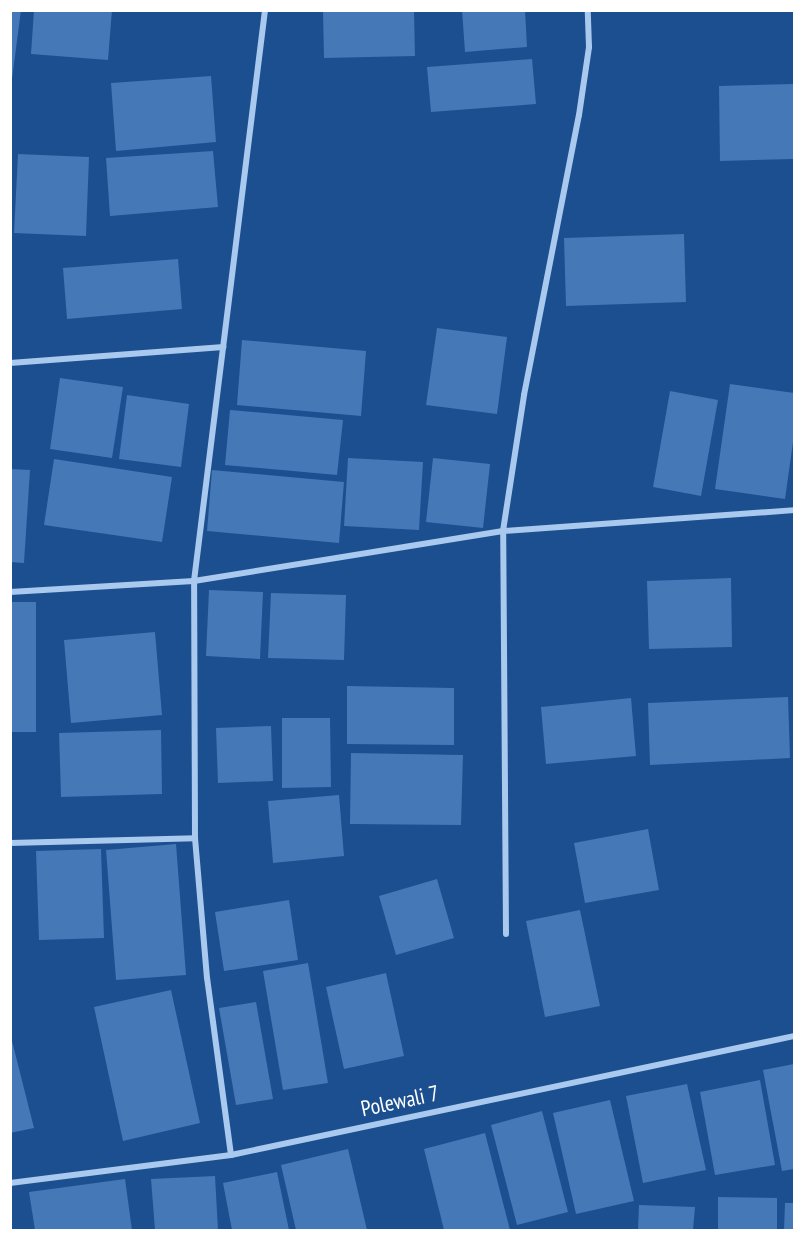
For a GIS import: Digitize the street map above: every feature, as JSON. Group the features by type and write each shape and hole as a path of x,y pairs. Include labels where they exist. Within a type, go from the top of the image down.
{"street":[{"path":"231,1155 207,978 195,838 194,581 265,10"},
{"path":"506,934 503,531 524,395 579,115 589,47 588,10"},
{"path":"10,363 223,347"},
{"path":"10,592 194,581 503,531 795,510"},
{"path":"10,843 195,838"},
{"name":"Polewali 7","path":"10,1183 231,1155 795,1036"}],"building":[{"path":"10,10 21,10 12,79 10,78"},
{"path":"34,10 112,10 108,60 31,54"},
{"path":"323,10 414,10 415,56 324,58"},
{"path":"462,10 525,10 527,47 465,52"},
{"path":"532,59 536,104 431,112 427,67"},
{"path":"211,76 216,142 116,151 111,83"},
{"path":"794,84 794,159 720,161 719,86"},
{"path":"213,151 218,207 110,216 106,158"},
{"path":"18,154 89,157 86,236 14,233"},
{"path":"684,234 686,302 566,306 564,238"},
{"path":"178,259 182,309 67,319 63,268"},
{"path":"437,328 507,337 497,414 426,405"},
{"path":"242,340 366,351 361,416 237,405"},
{"path":"60,378 123,387 112,458 50,449"},
{"path":"730,384 794,393 794,435 785,499 715,489"},
{"path":"670,391 718,400 701,496 653,487"},
{"path":"127,395 189,404 181,467 119,459"},
{"path":"230,410 343,420 337,475 225,465"},
{"path":"348,458 423,462 419,530 344,526"},
{"path":"433,458 490,464 483,528 426,522"},
{"path":"54,459 172,477 162,542 44,525"},
{"path":"10,469 30,470 24,563 10,562"},
{"path":"212,470 344,482 339,543 207,531"},
{"path":"731,578 732,647 649,649 647,581"},
{"path":"209,590 263,592 260,659 206,656"},
{"path":"271,593 346,595 344,660 268,658"},
{"path":"10,602 36,602 36,732 10,732"},
{"path":"155,632 162,715 71,723 64,640"},
{"path":"347,686 454,688 454,745 347,744"},
{"path":"788,697 790,758 650,765 648,703"},
{"path":"631,698 636,756 546,764 541,707"},
{"path":"282,718 330,718 331,787 282,788"},
{"path":"271,726 273,781 218,783 216,728"},
{"path":"161,730 162,794 61,797 59,733"},
{"path":"351,753 463,755 461,825 350,824"},
{"path":"339,795 344,856 273,863 268,801"},
{"path":"648,829 659,890 585,903 574,843"},
{"path":"176,844 186,975 116,980 106,850"},
{"path":"101,849 104,938 39,940 36,851"},
{"path":"437,879 454,938 396,955 379,896"},
{"path":"289,900 298,960 224,971 215,912"},
{"path":"580,910 600,1006 545,1017 526,921"},
{"path":"308,963 328,1083 283,1090 263,971"},
{"path":"386,973 404,1056 344,1069 326,987"},
{"path":"171,990 200,1123 123,1141 94,1007"},
{"path":"256,1002 273,1099 236,1105 219,1008"},
{"path":"10,1033 34,1128 10,1133"},
{"path":"794,1064 794,1169 782,1171 763,1070"},
{"path":"760,1080 775,1165 715,1175 700,1092"},
{"path":"687,1084 706,1170 643,1183 626,1096"},
{"path":"610,1100 634,1201 576,1214 553,1113"},
{"path":"542,1111 568,1212 517,1225 491,1125"},
{"path":"485,1133 510,1230 444,1230 424,1149"},
{"path":"348,1149 367,1230 296,1230 281,1165"},
{"path":"277,1172 289,1230 232,1230 223,1183"},
{"path":"215,1176 218,1230 155,1230 151,1179"},
{"path":"125,1179 132,1230 35,1230 29,1192"},
{"path":"718,1197 777,1198 777,1230 718,1230"},
{"path":"785,1203 794,1203 794,1230 784,1230"},
{"path":"639,1205 695,1207 693,1230 638,1230"}]}
